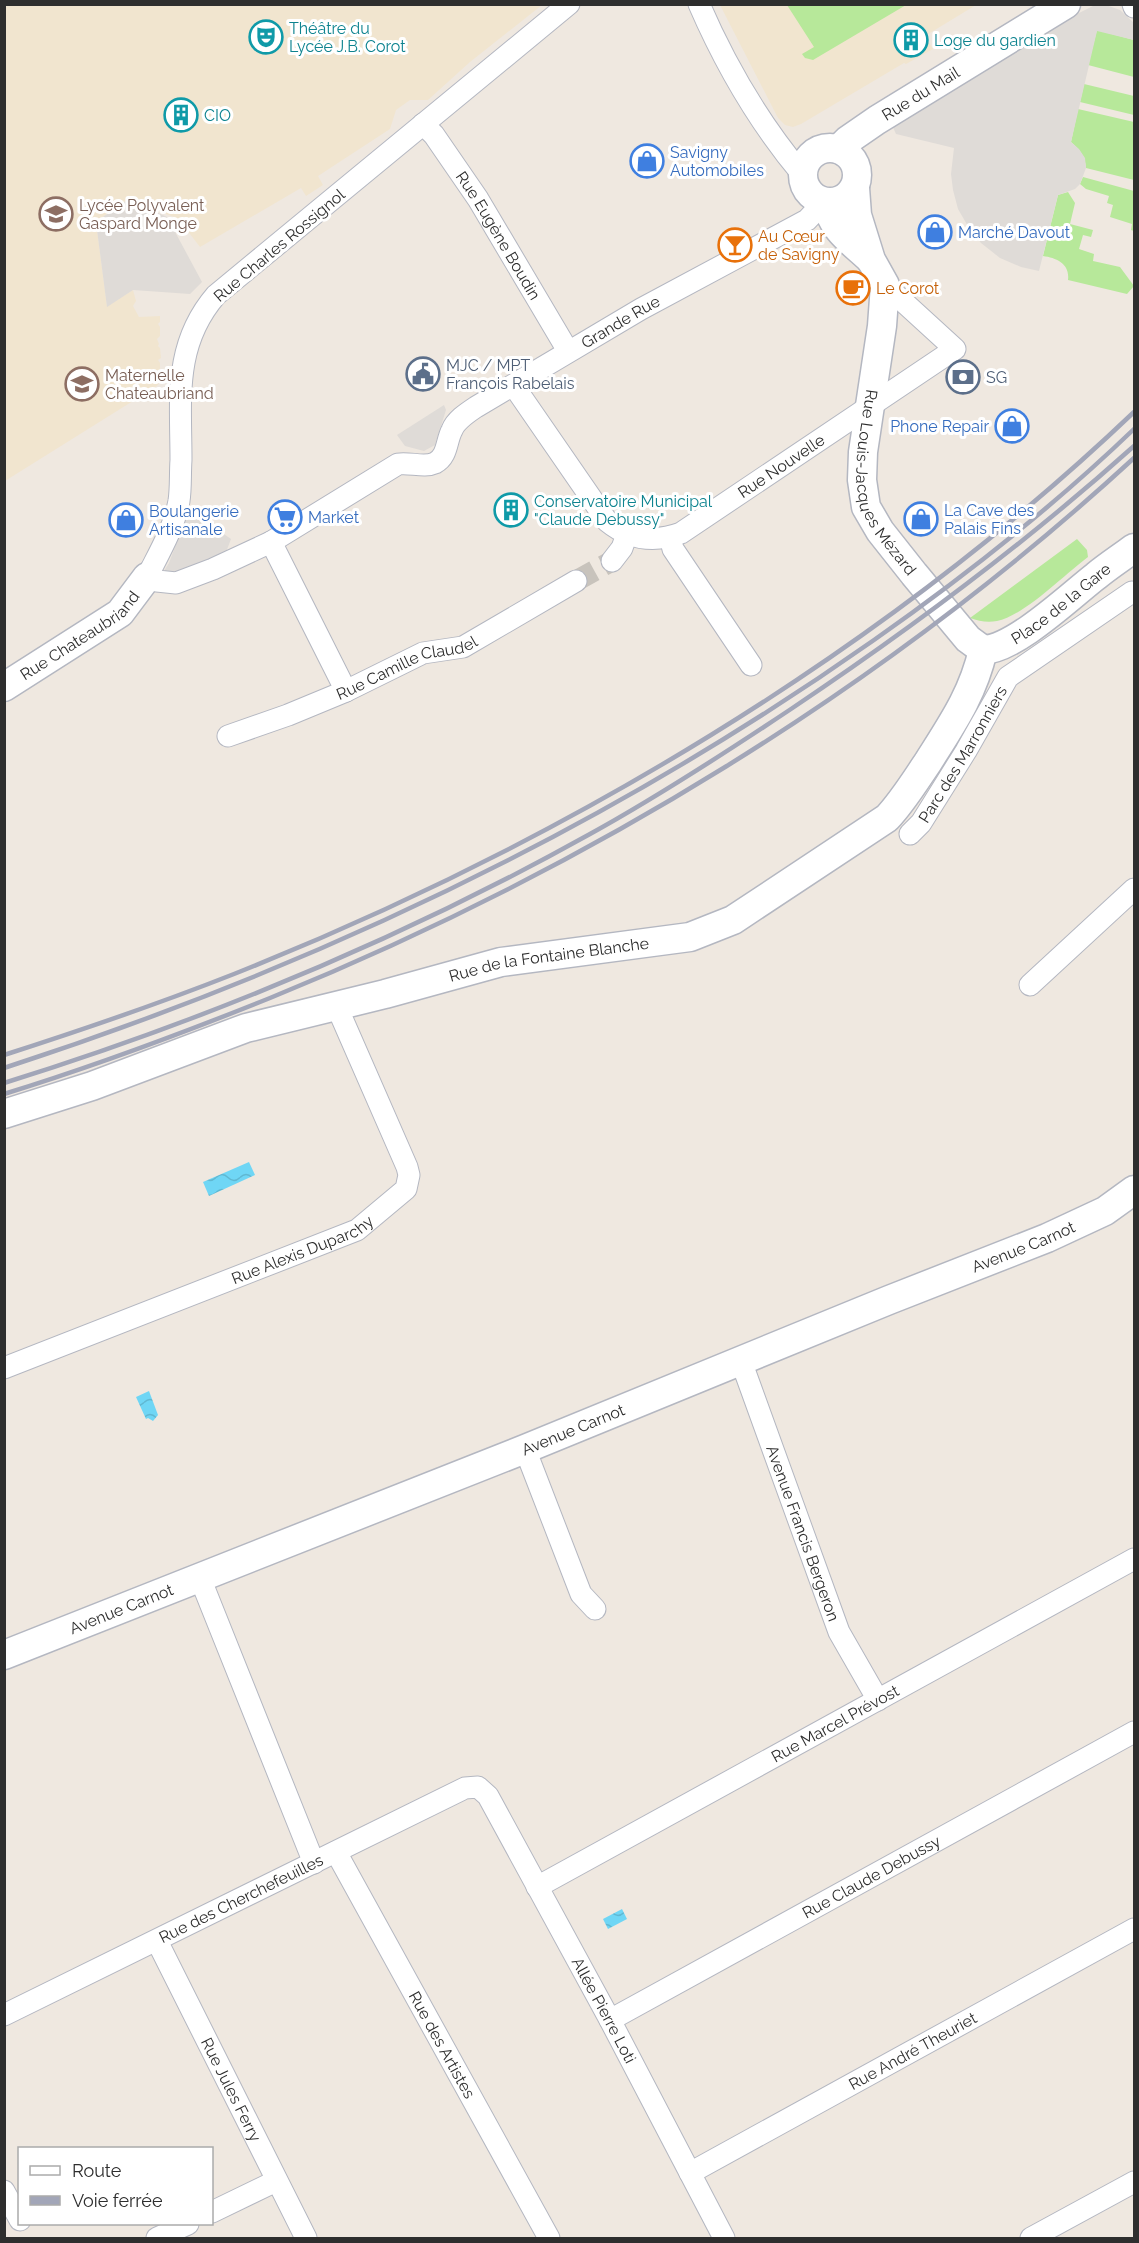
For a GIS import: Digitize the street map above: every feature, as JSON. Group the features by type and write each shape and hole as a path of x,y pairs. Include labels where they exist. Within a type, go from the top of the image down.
{"street":[{"name":"Rue Charles Rossignol","path":"147,577 169,533 179,500 182,377 187,347 199,318 216,295 569,4"},
{"path":"699,4 721,49 770,132 802,174"},
{"name":"Rue du Mail","path":"839,149 877,120 1066,4"},
{"name":"Rue Eugène Boudin","path":"423,124 434,135 478,199 568,351"},
{"path":"855,188 843,200 825,203 808,192 803,183 804,166 814,153 822,149 839,149 854,161 858,179 855,188 857,215 871,260 885,285"},
{"path":"825,203 836,227 871,260"},
{"name":"Grande Rue","path":"147,577 157,581 176,583 213,569 271,542 398,464 435,463 445,453 452,429 465,414 641,309 807,220 825,203"},
{"name":"Rue Nouvelle","path":"670,537 681,533 955,349 885,285"},
{"name":"Rue Louis-Jacques Mézard","path":"885,285 882,326 863,452 862,480 866,507 880,531 914,574 968,639 983,650"},
{"path":"518,392 606,521 627,534 657,539 670,537 673,549 751,665"},
{"path":"612,561 622,548 627,534"},
{"path":"271,542 346,690"},
{"name":"Place de la Gare","path":"983,650 1001,646 1047,616 1123,556"},
{"name":"Parc des Marronniers","path":"910,834 921,823 966,751 1008,677 1133,594 1123,556"},
{"name":"Rue Chateaubriand","path":"4,687 120,613 147,577"},
{"name":"Rue Camille Claudel","path":"228,736 288,715 423,653 463,647 576,581"},
{"name":"Rue de la Fontaine Blanche","path":"4,1114 92,1086 246,1028 337,1007 501,962 679,939 706,932 733,920 887,818 904,800 960,712 977,675 983,650"},
{"path":"1030,985 1134,889"},
{"name":"Rue Alexis Duparchy","path":"4,1368 357,1230 405,1189 409,1175 407,1167 337,1007"},
{"name":"Avenue Carnot","path":"4,1655 525,1449 1047,1238 1105,1211 1134,1190"},
{"name":"Avenue Francis Bergeron","path":"741,1362 839,1632 878,1700"},
{"path":"525,1449 580,1594 595,1609"},
{"name":"Rue Marcel Prévost","path":"537,1887 1134,1559"},
{"path":"200,1578 314,1863"},
{"name":"Rue Claude Debussy","path":"610,2020 1134,1732"},
{"name":"Rue des Cherchefeuilles","path":"4,2014 157,1941 465,1788 478,1788"},
{"name":"Allée Pierre Loti","path":"478,1788 488,1796 610,2020 724,2238"},
{"name":"Rue des Artistes","path":"336,1852 549,2238"},
{"name":"Rue André Theuriet","path":"690,2173 1134,1929"},
{"name":"Rue Jules Ferry","path":"157,1941 306,2238"},
{"path":"213,2212 276,2181"},
{"path":"1031,2238 1134,2182"},
{"path":"4,2191 18,2218"},
{"path":"157,2238 184,2225"}],"shaded area":[{"path":"5,5 542,5 470,62 428,100 410,100 396,110 390,129 318,176 323,185 306,196 301,188 200,247 174,217 130,200 96,222 107,306 133,290 136,301 133,306 139,317 160,316 158,324 160,336 157,339 161,358 158,360 160,382 5,481"},
{"path":"720,5 976,5 925,36 933,49 904,63 793,127 785,125 778,118"},
{"path":"1095,5 1106,5 1120,10 1134,23 1134,40 1097,31 1071,142 1085,158 1086,168 1080,184 1075,189 1058,195 1039,271 1021,267 1000,258 981,243 958,209 951,174 954,148 896,134 892,125 1059,23"},
{"path":"130,200 167,217 202,282 190,294 133,290 107,307 96,222"},
{"path":"444,405 446,410 435,445 424,451 405,446 397,435"},
{"path":"189,510 231,539 223,560 173,580 164,571"}],"green space":[{"path":"787,5 906,5 813,60 805,58 802,54 814,47"},
{"path":"1097,30 1134,40 1134,77 1088,65"},
{"path":"1084,84 1134,96 1134,115 1080,102"},
{"path":"1078,109 1134,122 1134,180 1086,168 1082,154 1071,142"},
{"path":"1083,177 1134,191 1134,231 1131,230 1132,224 1110,217 1113,205 1107,203 1109,196 1086,189 1080,184"},
{"path":"1068,192 1075,203 1070,224 1093,230 1091,237 1083,235 1079,249 1094,254 1093,261 1120,267 1134,286 1127,294 1068,280 1067,270 1062,263 1043,256 1058,195"},
{"path":"1077,539 1087,550 1088,557 1032,603 1008,618 997,621 970,618"}],"water":[{"path":"249,1162 255,1175 209,1196 203,1182"},
{"path":"149,1391 158,1415 153,1421 146,1419 136,1397"},
{"path":"622,1909 627,1919 608,1929 603,1919"}],"tunnel":[{"path":"576,581 612,561"}],"railway":[{"path":"4,1055 205,985 356,922 476,865 595,803 711,735 824,662 932,584 1036,500 1134,412"},
{"path":"4,1068 234,985 346,938 455,887 669,772 773,708 942,591 1041,513 1134,429"},
{"path":"4,1083 155,1032 303,974 449,908 616,820 741,742 880,647 967,584 1052,517 1134,446"},
{"path":"4,1094 138,1049 270,998 388,947 503,892 616,831 726,766 834,696 938,622 1038,542 1134,458"}],"place":[{"name":"Théâtre du Lycée J.B. Corot","path":"266,37"},
{"name":"Loge du gardien","path":"911,40"},
{"name":"CIO","path":"181,115"},
{"name":"Savigny Automobiles","path":"647,161"},
{"name":"Lycée Polyvalent Gaspard Monge","path":"56,214"},
{"name":"Marché Davout","path":"935,232"},
{"name":"Au Cœur de Savigny","path":"735,245"},
{"name":"Le Corot","path":"853,288"},
{"name":"MJC / MPT François Rabelais","path":"423,374"},
{"name":"SG","path":"963,377"},
{"name":"Maternelle Chateaubriand","path":"82,384"},
{"name":"Phone Repair","path":"1012,426"},
{"name":"Conservatoire Municipal \"Claude Debussy\"","path":"511,510"},
{"name":"Market","path":"285,517"},
{"name":"La Cave des Palais Fins","path":"921,519"},
{"name":"Boulangerie Artisanale","path":"126,520"}]}
